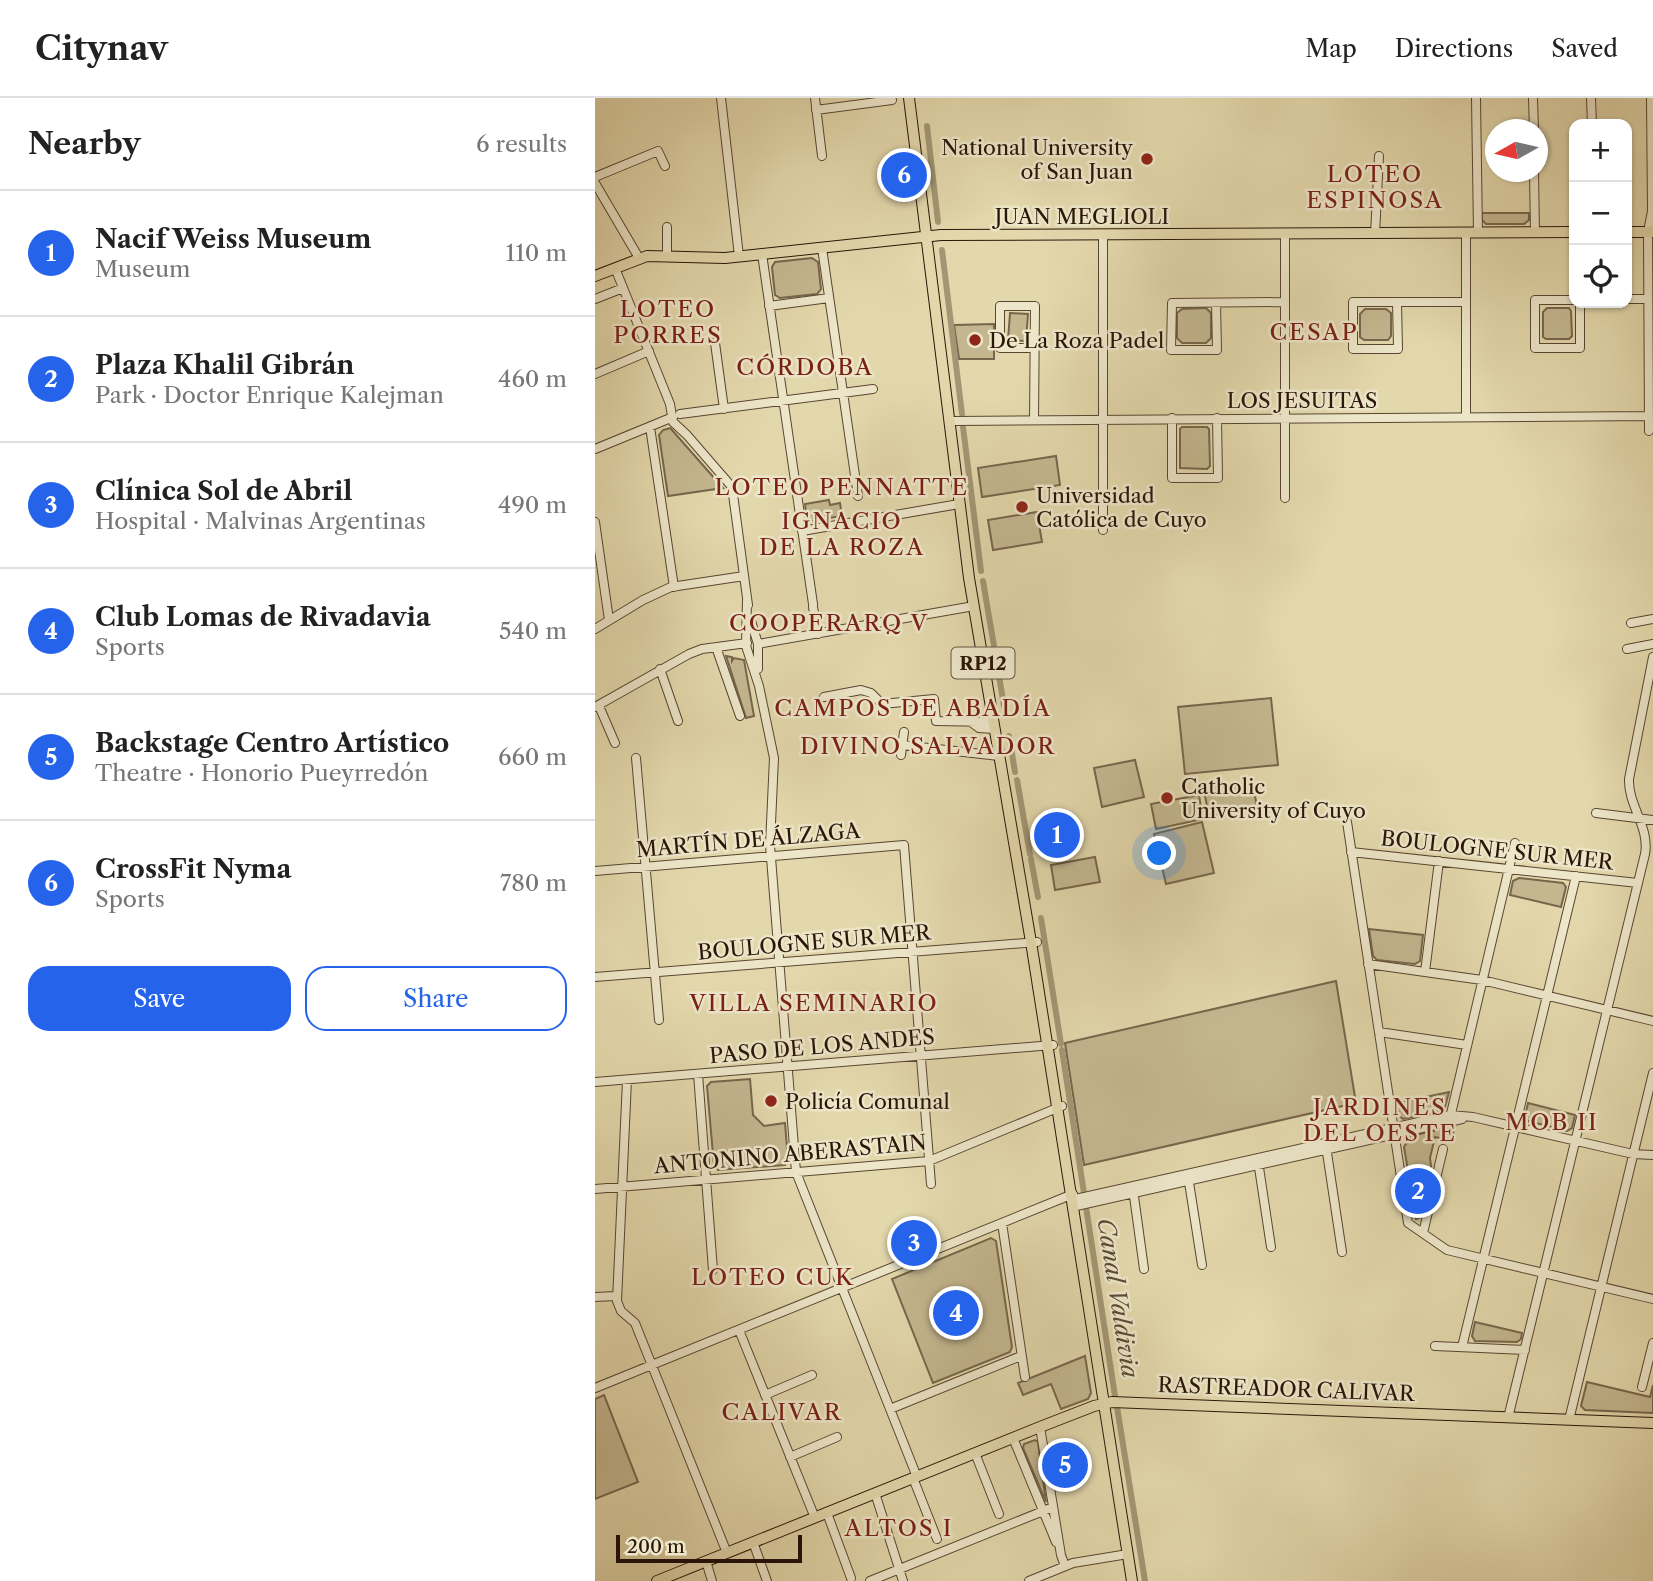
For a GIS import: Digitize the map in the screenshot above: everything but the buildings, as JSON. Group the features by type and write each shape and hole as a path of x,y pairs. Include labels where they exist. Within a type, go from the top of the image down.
{"main road":[{"name":"RP12","path":"909,98 975,578 1060,1108 1079,1200 1107,1384 1105,1404 1132,1581"},
{"name":"RP12","path":"916,98 929,237 974,606 1034,942"},
{"name":"JUAN MEGLIOLI","path":"595,276 639,258 739,256 929,237 1569,232"},
{"path":"1632,232 1650,232"},
{"name":"RASTREADOR CALIVAR","path":"657,1581 1040,1427 1105,1404 1121,1402 1653,1423"}],"street":[{"path":"721,98 739,256"},
{"path":"815,98 822,156"},
{"path":"1476,98 1478,233"},
{"path":"1533,98 1534,119"},
{"path":"1591,98 1592,119"},
{"path":"1649,431 1648,299 1653,211 1651,98"},
{"path":"816,110 892,100"},
{"path":"595,177 658,151 665,166"},
{"path":"1375,234 1379,156"},
{"path":"1534,182 1535,233"},
{"path":"595,183 639,258"},
{"path":"667,227 667,257"},
{"path":"1466,233 1466,417"},
{"path":"1285,234 1286,498"},
{"path":"1103,236 1103,530"},
{"path":"822,248 858,496"},
{"path":"762,254 818,634"},
{"path":"615,268 677,419 687,435 731,487 751,645 774,758 771,856 796,1172 890,1409 937,1539"},
{"path":"595,299 623,288"},
{"path":"769,306 829,298"},
{"path":"1632,299 1648,299"},
{"path":"1569,300 1535,300 1535,348 1580,348 1580,308"},
{"path":"1216,303 1217,349 1171,350 1172,303 1285,302"},
{"path":"1398,302 1398,349 1353,349 1353,302 1398,302 1466,302"},
{"path":"1034,420 1035,348 1035,306 1000,306 1000,348 1035,348"},
{"path":"715,343 724,410"},
{"path":"595,374 649,352"},
{"path":"595,449 661,423 697,413 873,389"},
{"name":"LOS JESUITAS","path":"954,421 1649,416"},
{"path":"1171,418 1172,478 1218,478 1217,418"},
{"path":"650,427 674,587"},
{"path":"802,531 960,504"},
{"path":"595,523 598,566 609,620"},
{"path":"595,629 643,600 674,587 744,576"},
{"path":"615,743 597,707 660,669 702,649 751,645 974,606"},
{"path":"1631,623 1653,619"},
{"path":"1627,649 1653,644"},
{"path":"720,647 740,716"},
{"path":"1508,1418 1646,848 1639,818 1630,797 1629,779 1653,657"},
{"path":"660,669 678,721"},
{"path":"824,697 861,690 870,693 882,704 934,699 936,721 994,726"},
{"path":"901,755 904,732"},
{"path":"902,745 999,756"},
{"path":"636,758 659,1020"},
{"path":"1596,813 1653,820"},
{"path":"1347,822 1408,1223 1447,1250 1653,1299"},
{"path":"1450,1118 1515,843"},
{"name":"MARTÍN DE ÁLZAGA","path":"595,871 904,845 912,951"},
{"name":"BOULOGNE SUR MER","path":"1352,852 1638,883"},
{"path":"1425,972 1439,861"},
{"path":"1462,1347 1576,876"},
{"name":"BOULOGNE SUR MER","path":"595,977 1034,942"},
{"path":"912,951 931,1184"},
{"path":"1368,964 1482,980 1653,1021"},
{"path":"1379,1032 1467,1045"},
{"name":"PASO DE LOS ANDES","path":"595,1082 1050,1045"},
{"path":"1569,1420 1653,1073"},
{"path":"698,1074 713,1270"},
{"path":"627,1080 617,1296 621,1311 635,1323 727,1553"},
{"name":"ANTONINO ABERASTAIN","path":"595,1188 929,1161 1060,1108"},
{"path":"595,1388 1002,1223 1079,1200 1450,1118 1473,1117 1633,1154 1653,1155"},
{"path":"1326,1146 1342,1252"},
{"path":"1423,1233 1443,1149"},
{"path":"1258,1161 1271,1247"},
{"path":"1189,1177 1202,1265"},
{"path":"1133,1189 1144,1269"},
{"path":"1002,1223 1025,1377"},
{"path":"595,1297 617,1296"},
{"path":"739,1330 815,1518"},
{"path":"1642,1387 1653,1343"},
{"path":"1435,1346 1525,1350"},
{"path":"890,1409 1021,1356"},
{"path":"765,1395 812,1375"},
{"path":"1040,1427 1061,1555"},
{"path":"790,1457 837,1437"},
{"path":"1013,1438 1065,1566"},
{"path":"975,1453 999,1514"},
{"path":"875,1493 903,1581"},
{"path":"870,1581 1053,1507"},
{"path":"827,1513 851,1578"},
{"path":"753,1542 767,1581"},
{"path":"1029,1581 1073,1563 1128,1554"},
{"path":"706,1561 712,1581"}],"shaded area":[{"path":"1482,213 1529,213 1529,220 1524,224 1486,224 1482,220"},
{"path":"812,258 818,262 821,289 817,294 780,298 775,295 772,267 775,262"},
{"path":"1206,308 1211,313 1211,338 1206,343 1182,343 1177,338 1177,313 1182,309"},
{"path":"1547,308 1569,308 1572,336 1569,339 1543,337 1543,312"},
{"path":"1365,309 1386,309 1391,313 1391,336 1388,340 1364,340 1360,337 1360,314"},
{"path":"1010,313 1028,314 1026,341 1008,340"},
{"name":"De La Roza Padel","path":"994,324 994,359 959,359 954,325"},
{"path":"1182,427 1209,429 1210,466 1207,469 1180,468"},
{"path":"670,428 723,488 668,496 659,435"},
{"path":"1056,456 1060,485 982,497 978,468"},
{"path":"829,500 830,505 840,503 842,516 811,521 807,519 805,504"},
{"path":"1037,512 1042,542 993,550 988,520"},
{"path":"726,656 732,657 732,661 734,658 744,660 754,716 746,718"},
{"path":"1271,698 1278,765 1185,774 1178,707"},
{"path":"1135,760 1144,797 1102,807 1094,768"},
{"path":"1252,782 1257,806 1209,816 1204,791"},
{"path":"1199,795 1203,819 1156,829 1151,804"},
{"path":"1202,822 1214,873 1166,884 1154,834"},
{"path":"1095,857 1100,882 1055,890 1051,865"},
{"path":"1519,878 1563,883 1566,887 1561,907 1510,895 1513,881"},
{"path":"1369,929 1423,935 1420,961 1415,964 1377,960 1373,956"},
{"path":"1336,981 1356,1103 1084,1165 1065,1043"},
{"path":"750,1079 753,1115 764,1126 785,1123 788,1160 785,1165 718,1170 714,1166 707,1086 711,1082"},
{"path":"1449,1092 1445,1107 1441,1111 1403,1119 1399,1116 1397,1103"},
{"path":"1528,1103 1575,1115 1572,1128 1567,1131 1528,1121 1525,1117"},
{"path":"1455,1126 1451,1141 1435,1137 1419,1218 1416,1219 1404,1147 1411,1136"},
{"path":"991,1238 996,1241 1012,1347 1010,1352 933,1383 892,1279"},
{"path":"1475,1322 1522,1333 1521,1339 1517,1342 1475,1341 1472,1336"},
{"path":"1085,1356 1091,1393 1088,1399 1061,1409 1051,1384 1023,1395 1018,1383"},
{"path":"1587,1382 1650,1397 1653,1385 1653,1413 1585,1410 1581,1406"},
{"path":"604,1395 638,1482 595,1499 595,1399"},
{"path":"1035,1440 1038,1442 1046,1502 1023,1448 1024,1444"}],"waterway":[{"name":"Canal Valdivia","path":"927,126 938,222"},
{"name":"Canal Valdivia","path":"942,250 962,414"},
{"name":"Canal Valdivia","path":"963,427 981,571"},
{"name":"Canal Valdivia","path":"983,581 994,646"},
{"name":"Canal Valdivia","path":"995,652 1004,706"},
{"name":"Canal Valdivia","path":"1009,736 1015,772"},
{"name":"Canal Valdivia","path":"1017,780 1030,854"},
{"name":"Canal Valdivia","path":"1031,859 1038,897"},
{"name":"Canal Valdivia","path":"1041,918 1061,1044"},
{"name":"Canal Valdivia","path":"1062,1050 1084,1193"},
{"name":"Canal Valdivia","path":"1086,1207 1115,1396"},
{"name":"Canal Valdivia","path":"1117,1407 1145,1581"}],"place":[{"name":"National University of San Juan","path":"1147,159"},
{"name":"CrossFit Nyma","path":"904,175"},
{"name":"De La Roza Padel","path":"975,340"},
{"name":"Universidad Católica de Cuyo","path":"1022,507"},
{"name":"Catholic University of Cuyo","path":"1167,798"},
{"name":"Nacif Weiss Museum","path":"1057,835"},
{"name":"Policía Comunal","path":"771,1101"},
{"name":"Plaza Khalil Gibrán","path":"1418,1191"},
{"name":"Clínica Sol de Abril","path":"914,1243"},
{"name":"Club Lomas de Rivadavia","path":"956,1313"},
{"name":"Backstage Centro Artístico","path":"1065,1465"}],"district":[{"name":"LOTEO ESPINOSA","path":"1375,187"},
{"name":"LOTEO PORRES","path":"668,322"},
{"name":"CESAP","path":"1314,332"},
{"name":"CÓRDOBA","path":"805,367"},
{"name":"LOTEO PENNATTE","path":"842,487"},
{"name":"IGNACIO DE LA ROZA","path":"842,534"},
{"name":"COOPERARQ V","path":"829,623"},
{"name":"CAMPOS DE ABADÍA","path":"913,708"},
{"name":"DIVINO SALVADOR","path":"928,746"},
{"name":"VILLA SEMINARIO","path":"814,1003"},
{"name":"JARDINES DEL OESTE","path":"1380,1120"},
{"name":"MOB II","path":"1552,1122"},
{"name":"LOTEO CUK","path":"773,1277"},
{"name":"CALIVAR","path":"782,1412"},
{"name":"ALTOS I","path":"899,1528"}]}
